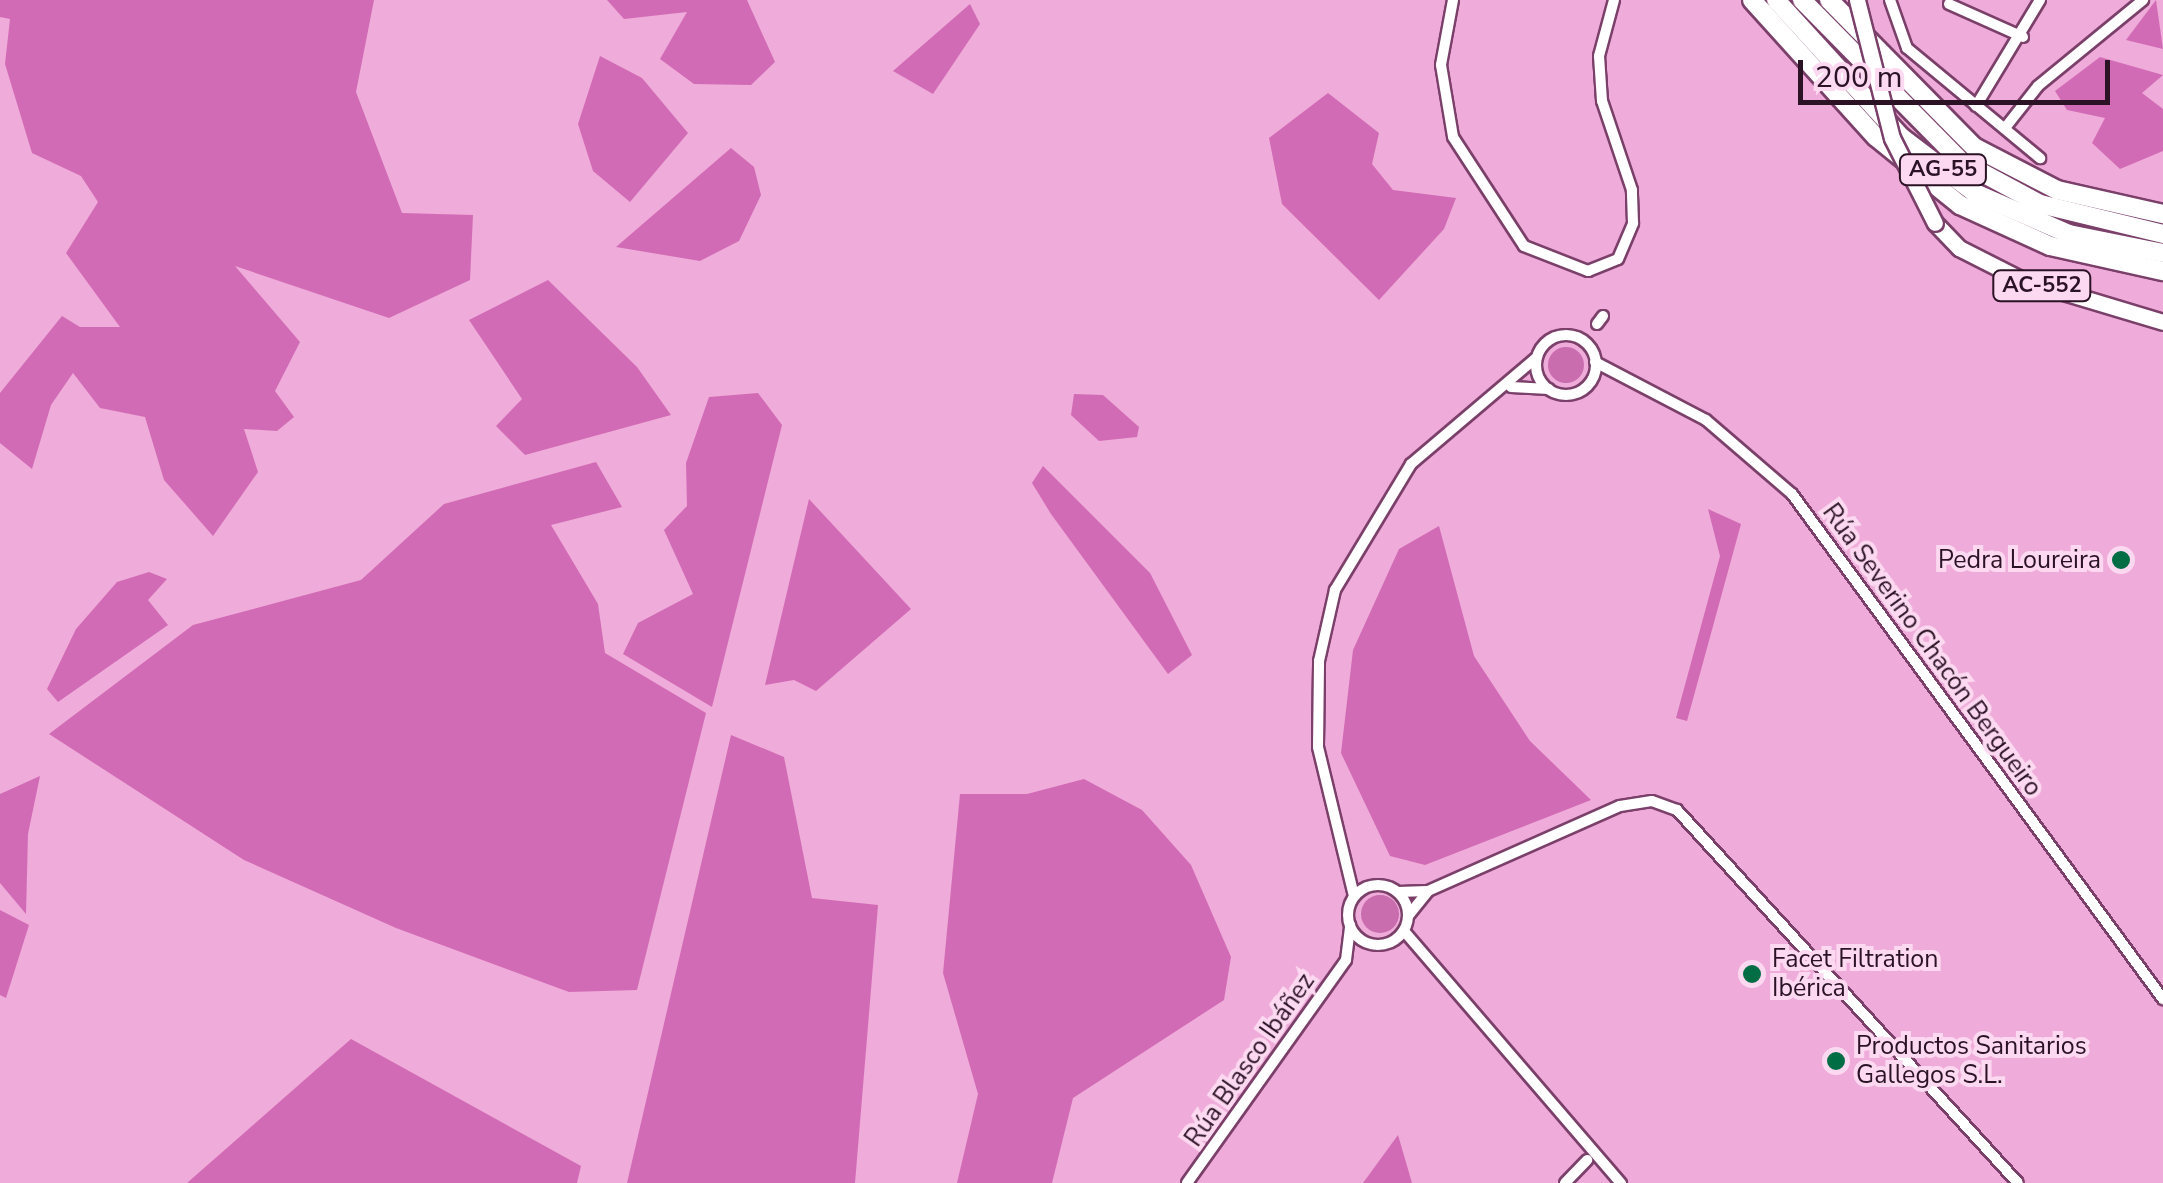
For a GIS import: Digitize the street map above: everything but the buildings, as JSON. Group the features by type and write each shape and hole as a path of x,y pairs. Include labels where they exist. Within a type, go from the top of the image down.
{"highway":[{"path":"1752,0 1876,137 1960,205 2050,246 2163,271"},
{"name":"AG-55","path":"1776,0 1901,137 1975,192 2069,234 2163,253"},
{"name":"AG-55","path":"1802,0 1962,162 2056,210 2163,234"},
{"path":"1829,0 1974,147 2057,190 2163,214"}],"main road":[{"name":"AC-552","path":"1857,0 1892,138 1936,223 1959,248 2020,279 2163,322"}],"street":[{"path":"1453,0 1441,65 1452,137 1524,246 1588,271 1618,259 1632,223 1632,190 1602,101 1598,56 1614,0"},
{"path":"1890,0 1907,48 2040,158"},
{"path":"1976,106 2023,36 2040,0"},
{"path":"2005,128 2038,86 2143,0"},
{"path":"1949,4 2023,36"},
{"path":"1416,956 1350,925 1354,869 1318,747 1319,661 1335,590 1411,464 1511,387 1537,357 1566,335 1586,343 1596,362 1592,379 1578,392 1511,387"},
{"path":"1537,357 1549,389"},
{"name":"Rúa Severino Chacón Bergueiro","path":"1596,362 1620,381 1706,420 1792,494 2163,999"},
{"name":"Rúa Severino Chacón Bergueiro","path":"1592,379 1620,381"},
{"path":"1354,869 1376,885 1398,892 1428,892 1620,806 1652,801 1677,810 2018,1183"},
{"path":"1354,896 1376,885"},
{"path":"1398,892 1408,916"},
{"path":"1428,892 1408,916 1404,931 1416,956 1622,1183"},
{"name":"Rúa Blasco Ibáñez","path":"1187,1183 1346,960 1350,925"},
{"path":"1385,943 1404,931"},
{"name":"Rúa Blasco Ibáñez","path":"1346,960 1385,943"},
{"path":"1565,1183 1587,1160"}],"shaded area":[{"path":"0,0 374,0 356,92 402,213 473,215 470,280 389,318 235,266 300,342 275,391 294,417 277,431 244,429 258,472 213,536 164,480 145,417 100,408 73,373 51,405 32,469 0,443 0,393 62,316 80,327 120,327 66,253 98,202 81,176 32,153 5,64 10,19 0,17"},
{"path":"607,0 747,0 775,62 751,85 694,84 660,59 687,12 624,19"},
{"path":"2156,0 2163,49 2126,40"},
{"path":"970,4 980,24 933,94 893,71"},
{"path":"600,56 642,78 688,133 630,202 593,171 578,124"},
{"path":"2100,57 2163,75 2142,93 2163,109 2163,151 2120,169 2092,143 2105,118 2067,110 2055,91"},
{"path":"1328,93 1379,133 1372,164 1393,190 1456,198 1444,229 1379,300 1282,204 1269,138"},
{"path":"731,148 754,167 761,195 739,241 700,261 616,247"},
{"path":"548,280 637,367 671,415 525,455 496,426 522,399 469,320"},
{"path":"1566,347 1579,352 1584,365 1579,378 1566,383 1553,378 1548,365 1553,352"},
{"path":"758,393 782,425 712,707 623,654 638,623 693,594 664,530 687,506 686,463 709,397"},
{"path":"1074,394 1103,395 1139,427 1137,437 1099,441 1071,415"},
{"path":"596,462 622,507 551,525 598,604 605,653 706,713 637,990 569,992 396,928 244,860 49,734 193,625 361,580 444,504"},
{"path":"1043,466 1150,573 1192,655 1168,674 1032,483"},
{"path":"809,499 911,609 816,691 794,680 765,685"},
{"path":"1708,509 1741,524 1687,721 1676,718 1720,556"},
{"path":"1439,526 1474,656 1530,741 1591,800 1425,865 1390,856 1341,753 1353,650 1399,549"},
{"path":"149,572 167,579 148,600 168,625 58,702 47,689 76,629 117,582"},
{"path":"731,735 784,757 812,898 878,905 855,1183 627,1183"},
{"path":"40,776 28,834 26,914 0,883 0,794"},
{"path":"1084,779 1142,810 1191,865 1231,957 1224,1000 1073,1098 1052,1183 957,1183 978,1094 943,973 960,794 1027,794"},
{"path":"1380,895 1394,900 1399,914 1394,928 1380,933 1366,928 1361,914 1366,900"},
{"path":"0,910 29,925 6,998 0,995"},
{"path":"351,1039 581,1166 577,1183 187,1183"},
{"path":"1398,1135 1412,1183 1363,1183"}],"place":[{"name":"Pedra Loureira","path":"2121,560"},
{"name":"Facet Filtration Ibérica","path":"1752,974"},
{"name":"Productos Sanitarios Gallegos S.L.","path":"1836,1061"}]}
